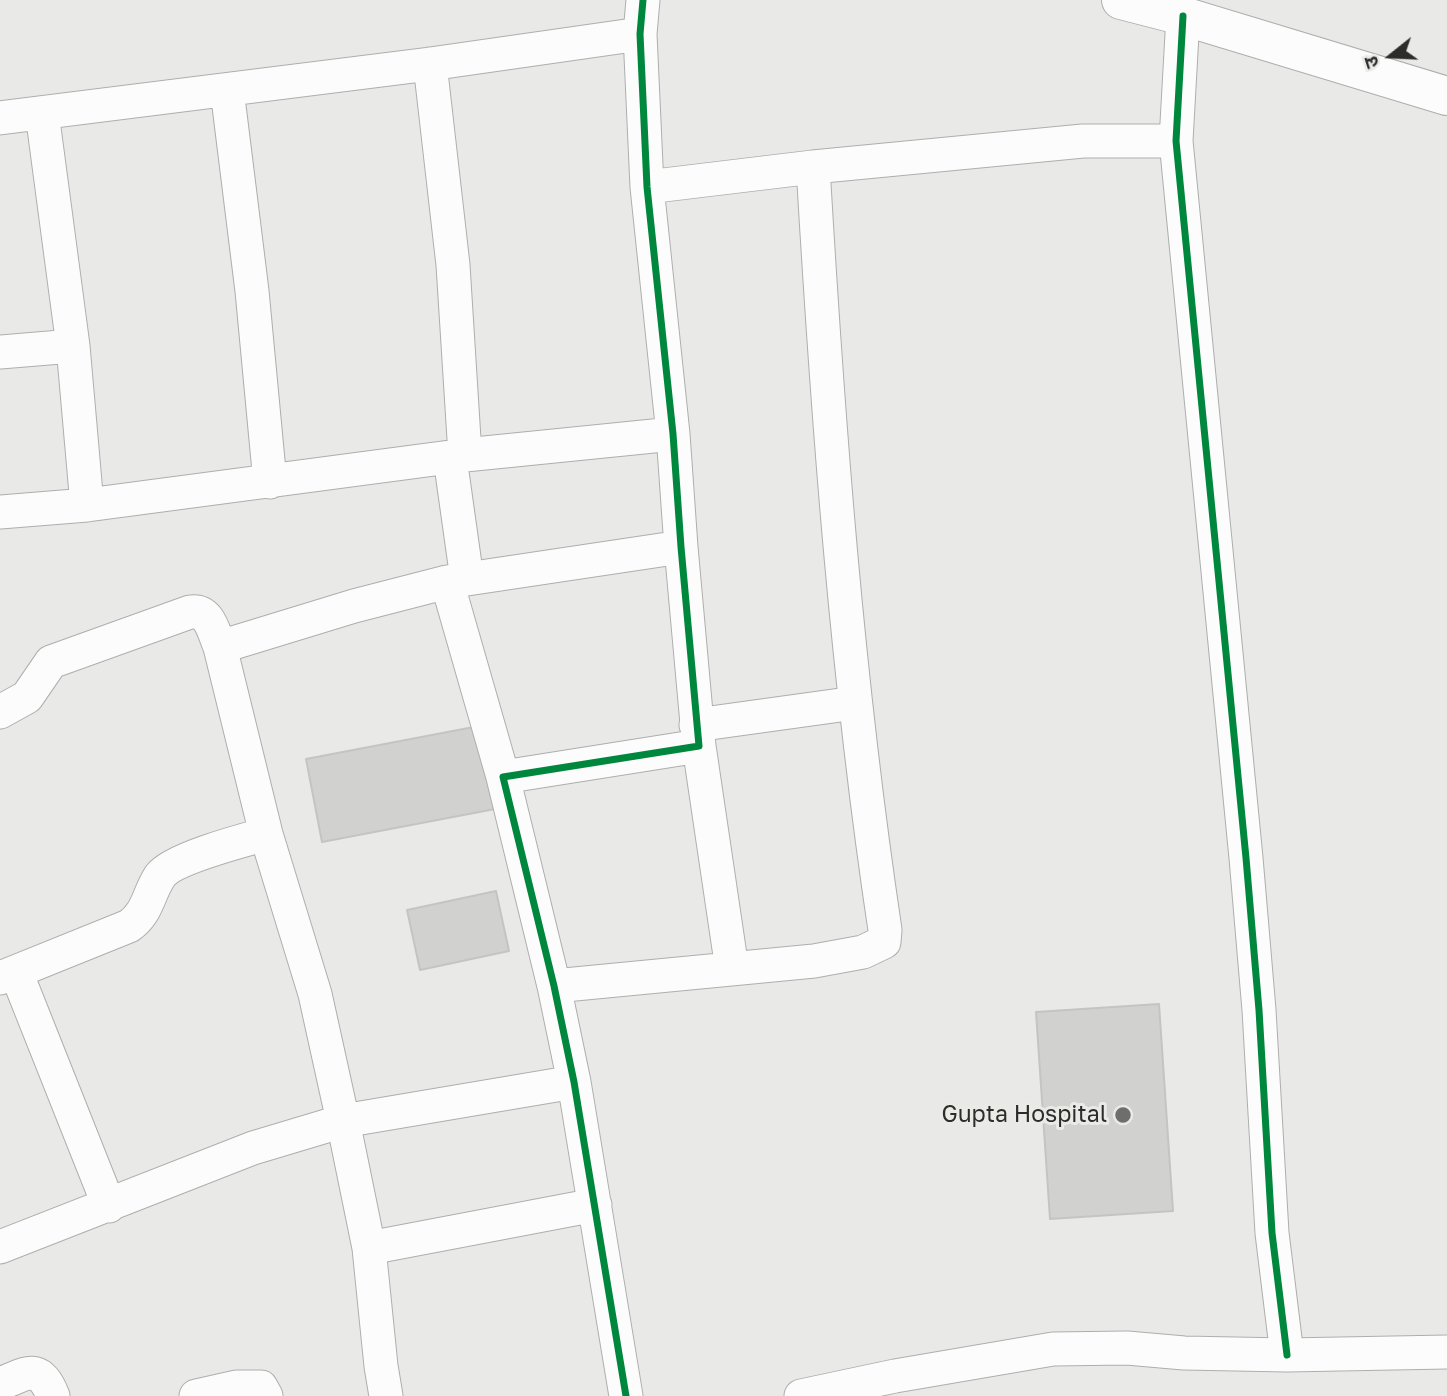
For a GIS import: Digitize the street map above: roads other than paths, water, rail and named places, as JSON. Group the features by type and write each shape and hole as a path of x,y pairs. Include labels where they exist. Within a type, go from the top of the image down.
{"main road":[{"path":"1121,0 1183,16 1447,96"}],"street":[{"path":"643,0 640,34 647,187 673,434 698,735 732,969"},
{"path":"1183,16 1176,141 1246,858 1259,1010 1272,1233 1287,1355"},
{"path":"0,118 430,64 640,34"},
{"path":"430,64 453,265 458,456 457,580 554,986 574,1082 626,1396"},
{"path":"227,90 252,291 270,482"},
{"path":"42,113 73,346 87,505"},
{"path":"647,187 813,167 1083,141 1176,141"},
{"path":"554,986 814,961 863,952 884,942 885,930 855,702 828,414 813,167"},
{"path":"0,352 73,346"},
{"path":"0,512 87,505 458,456 673,434"},
{"path":"220,647 457,580 681,547"},
{"path":"0,712 27,697 51,663 190,612 201,611 206,615 220,647 266,834 315,994 369,1248 386,1396"},
{"path":"503,777 855,702"},
{"path":"109,1206 8,975 129,926 143,915 160,875 168,869 224,846 266,834"},
{"path":"0,1247 253,1148 344,1121 574,1082"},
{"path":"369,1248 595,1205"},
{"path":"801,1396 895,1376 1053,1349 1127,1348 1184,1353 1287,1355 1447,1352"},
{"path":"0,1384 27,1373 39,1374 47,1381 53,1396"},
{"path":"196,1396 248,1385 261,1387 266,1396"}],"place":[{"name":"Gupta Hospital","path":"1123,1115"}]}
